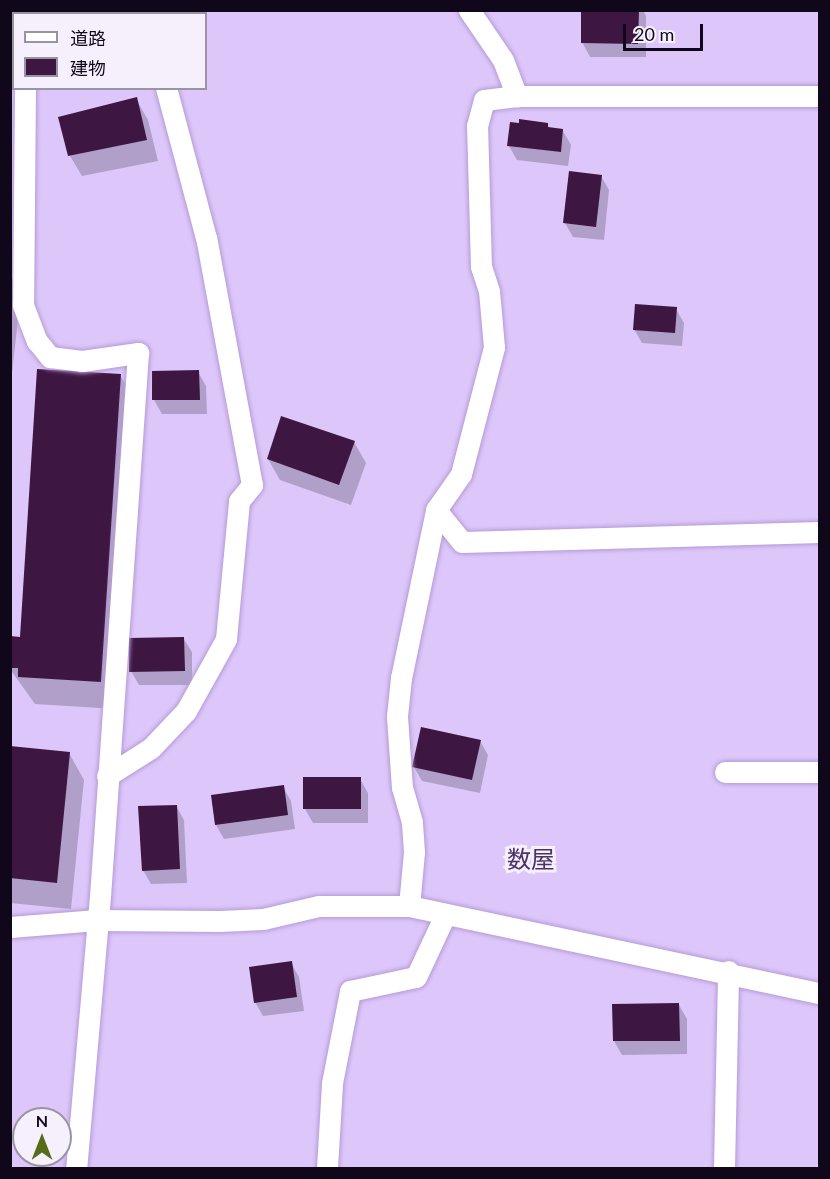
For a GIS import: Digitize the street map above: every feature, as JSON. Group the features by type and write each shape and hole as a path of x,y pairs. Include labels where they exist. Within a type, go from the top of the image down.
{"street":[{"path":"469,10 503,60 517,96"},
{"path":"25,90 23,305 37,341 50,357 82,361 138,353 97,920 76,1168"},
{"path":"107,776 151,748 186,711 226,639 239,501 252,485 206,238 167,90"},
{"path":"409,906 413,842 402,788 397,716 400,678 436,510 461,474 494,347 489,291 481,267 477,126 484,100 517,96 819,96"},
{"path":"436,510 462,542 819,532"},
{"path":"725,772 819,772"},
{"path":"10,927 97,920 263,919 319,906 409,906 728,971 819,993"},
{"path":"327,1168 332,1083 350,992 416,977 445,915"},
{"path":"724,1168 728,971"}],"building":[{"path":"581,10 639,10 638,44 581,43"},
{"path":"137,97 147,140 68,156 58,117"},
{"path":"519,119 548,123 548,127 563,129 561,152 507,146 510,122 519,123"},
{"path":"569,171 602,175 596,227 563,223"},
{"path":"635,304 677,307 675,333 633,330"},
{"path":"37,369 121,374 101,682 18,677 18,668 10,668 10,636 20,637"},
{"path":"199,370 200,400 152,400 152,371"},
{"path":"281,416 355,441 339,485 267,459"},
{"path":"184,637 185,671 129,672 129,638"},
{"path":"421,727 481,740 472,780 412,767"},
{"path":"10,746 70,752 57,883 10,878"},
{"path":"303,777 361,777 361,809 303,809"},
{"path":"284,785 288,815 215,825 211,795"},
{"path":"177,805 180,869 142,871 138,806"},
{"path":"292,961 297,997 254,1003 249,967"},
{"path":"679,1003 680,1041 613,1041 612,1004"}],"district":[{"name":"数屋","path":"531,859"}]}
